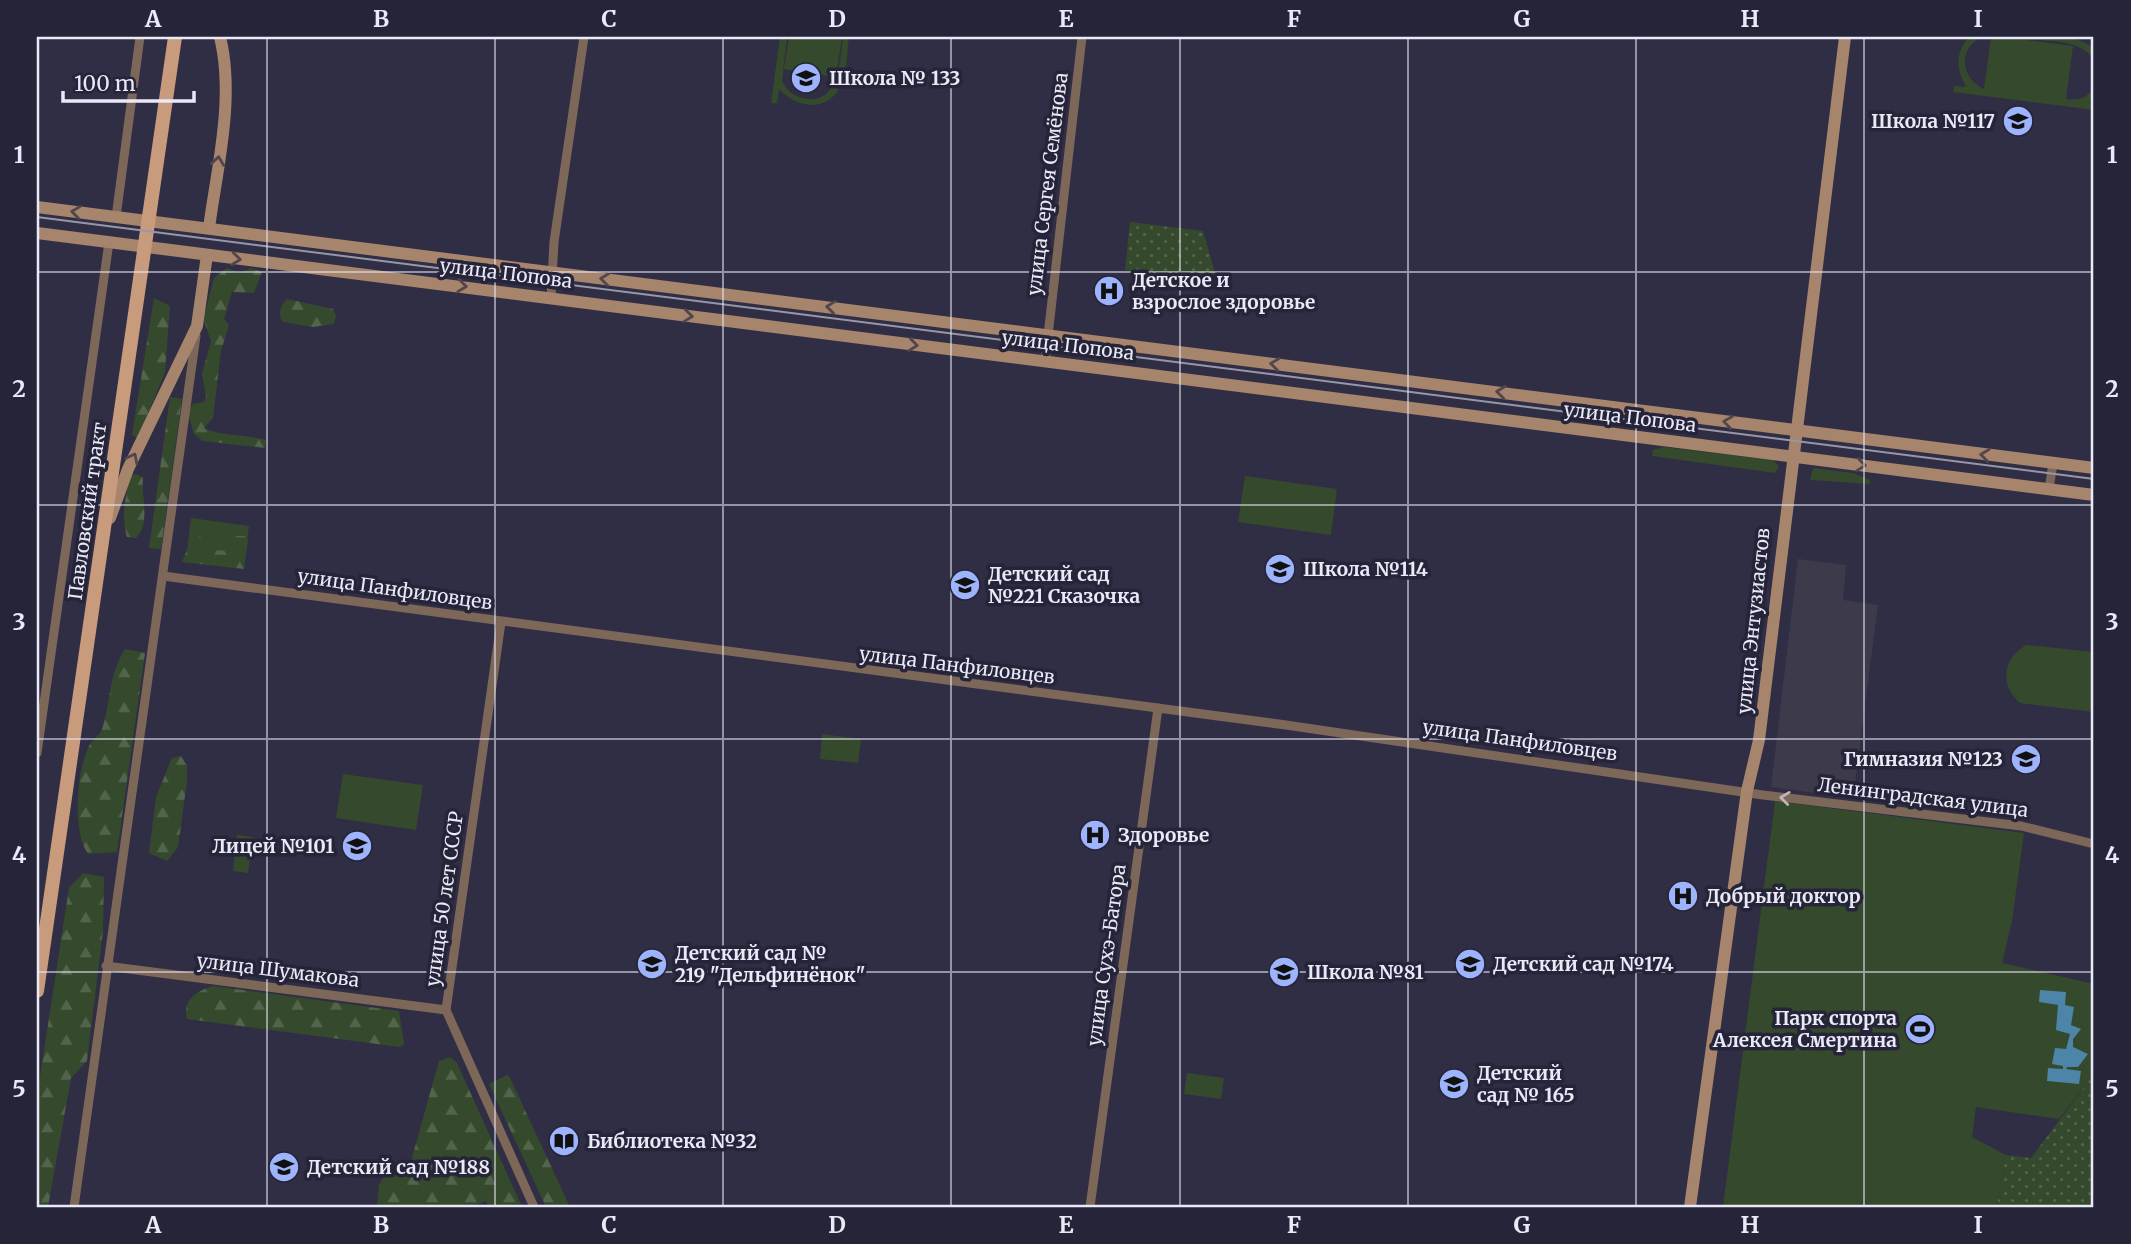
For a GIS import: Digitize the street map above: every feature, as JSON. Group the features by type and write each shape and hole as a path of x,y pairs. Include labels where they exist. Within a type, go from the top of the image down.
{"main road":[{"name":"Павловский тракт","path":"37,991 40,952 174,37"},
{"path":"209,228 223,128 224,81 219,37"},
{"name":"улица Энтузиастов","path":"1690,1207 1747,791 1759,740 1845,37"},
{"name":"улица Попова","path":"37,206 2094,468"},
{"name":"улица Попова","path":"37,233 2094,495"},
{"path":"101,545 128,469 197,326 207,255"},
{"path":"422,281 426,256"}],"street":[{"path":"116,217 140,37"},
{"path":"551,298 551,272 584,37"},
{"name":"улица Сергея Семёнова","path":"1045,362 1082,37"},
{"path":"37,753 109,242"},
{"path":"74,1207 197,326"},
{"path":"2049,489 2053,463"},
{"name":"улица Панфиловцев","path":"163,576 1158,708 1747,791"},
{"name":"улица 50 лет СССР","path":"501,622 446,1010 534,1207"},
{"name":"улица Сухэ-Батора","path":"1090,1207 1158,708"},
{"name":"Ленинградская улица","path":"1747,791 2036,828 2094,844"},
{"name":"улица Шумакова","path":"106,966 446,1010"}],"shaded area":[{"path":"1798,559 1846,565 1843,600 1878,605 1853,798 1771,787"}],"green space":[{"path":"2059,36 2084,42 2094,49 2094,60 2082,48 2073,45 2026,40 2073,46 2066,99 2082,98 2094,87 2094,99 2089,103 2094,104 2094,110 1953,92 1954,86 1966,87 1958,61 1961,49 1969,37 1982,37 1969,48 1965,63 1970,78 1984,89 1991,37"},
{"path":"780,37 787,37 782,81 796,96 815,99 824,96 831,89 839,69 843,37 849,37 840,87 827,101 802,104 779,89 777,103 771,103"},
{"path":"789,37 842,37 836,77 784,69"},
{"path":"1130,222 1203,231 1215,273 1209,280 1125,270"},
{"path":"227,268 239,273 251,268 262,272 254,293 232,292 224,319 229,325 221,351 213,418 204,428 266,440 265,448 203,441 194,434 188,413 193,404 204,402 206,396 202,374 211,341 204,321 205,313 214,278"},
{"path":"154,298 170,306 165,372 138,438 132,435"},
{"path":"287,299 333,309 336,316 334,324 313,327 283,322 280,310"},
{"path":"170,397 182,399 161,549 149,548"},
{"path":"1663,447 1772,460 1779,466 1775,473 1652,456 1653,450"},
{"path":"1813,468 1853,473 1870,480 1870,484 1810,480"},
{"path":"136,474 143,478 144,517 141,532 136,538 127,537 124,514 131,475"},
{"path":"1245,476 1337,489 1331,535 1238,522"},
{"path":"191,518 249,526 243,568 186,560"},
{"path":"200,536 211,550 229,551 236,536 245,536 248,540 244,569 182,562 190,543"},
{"path":"2026,645 2094,652 2094,712 2020,703 2009,688 2007,672 2012,657"},
{"path":"125,649 145,653 117,852 88,854 83,844 78,817 81,772 88,748 102,729 113,677"},
{"path":"822,734 861,739 858,763 820,759"},
{"path":"181,756 187,766 187,781 178,847 167,861 149,853 156,797 172,758"},
{"path":"343,774 423,785 416,830 336,818"},
{"name":"Парк спорта Алексея Смертина","path":"1775,801 2024,833 2012,921 2002,963 2094,984 2094,1074 2059,1119 1976,1107 1972,1137 2006,1155 1997,1207 1723,1207"},
{"path":"237,835 253,837 248,873 233,871"},
{"path":"83,873 104,877 103,931 87,1061 71,1078 48,1207 37,1207 37,1096 69,888"},
{"path":"213,986 399,1011 404,1044 400,1047 187,1019 187,1006 192,997"},
{"path":"450,1057 457,1063 522,1207 489,1207 486,1201 472,1207 377,1207 379,1185 386,1172 408,1172 439,1061"},
{"path":"1187,1073 1224,1078 1221,1099 1184,1094"},
{"path":"2094,1074 2094,1207 1997,1207 2006,1155 2031,1158"},
{"path":"507,1075 570,1207 546,1207 489,1084"}],"water":[{"path":"2040,990 2066,992 2065,1005 2074,1007 2071,1025 2081,1029 2073,1039 2073,1047 2088,1054 2078,1067 2066,1069 2081,1071 2079,1084 2047,1081 2048,1068 2063,1069 2063,1066 2052,1064 2055,1048 2066,1049 2070,1034 2056,1030 2058,1005 2039,1002"}],"tram line":[{"path":"37,217 2094,479"}],"place":[{"name":"Школа № 133","path":"806,78"},
{"name":"Школа №117","path":"2018,121"},
{"name":"Детское и взрослое здоровье","path":"1109,291"},
{"name":"Школа №114","path":"1280,569"},
{"name":"Детский сад №221 Сказочка","path":"965,585"},
{"name":"Гимназия №123","path":"2026,759"},
{"name":"Здоровье","path":"1095,835"},
{"name":"Лицей №101","path":"357,846"},
{"name":"Добрый доктор","path":"1683,896"},
{"name":"Детский сад № 219 \"Дельфинёнок\"","path":"652,964"},
{"name":"Детский сад №174","path":"1470,964"},
{"name":"Школа №81","path":"1284,972"},
{"name":"Парк спорта Алексея Смертина","path":"1920,1029"},
{"name":"Детский сад № 165","path":"1454,1084"},
{"name":"Библиотека №32","path":"564,1141"},
{"name":"Детский сад №188","path":"284,1167"}]}
